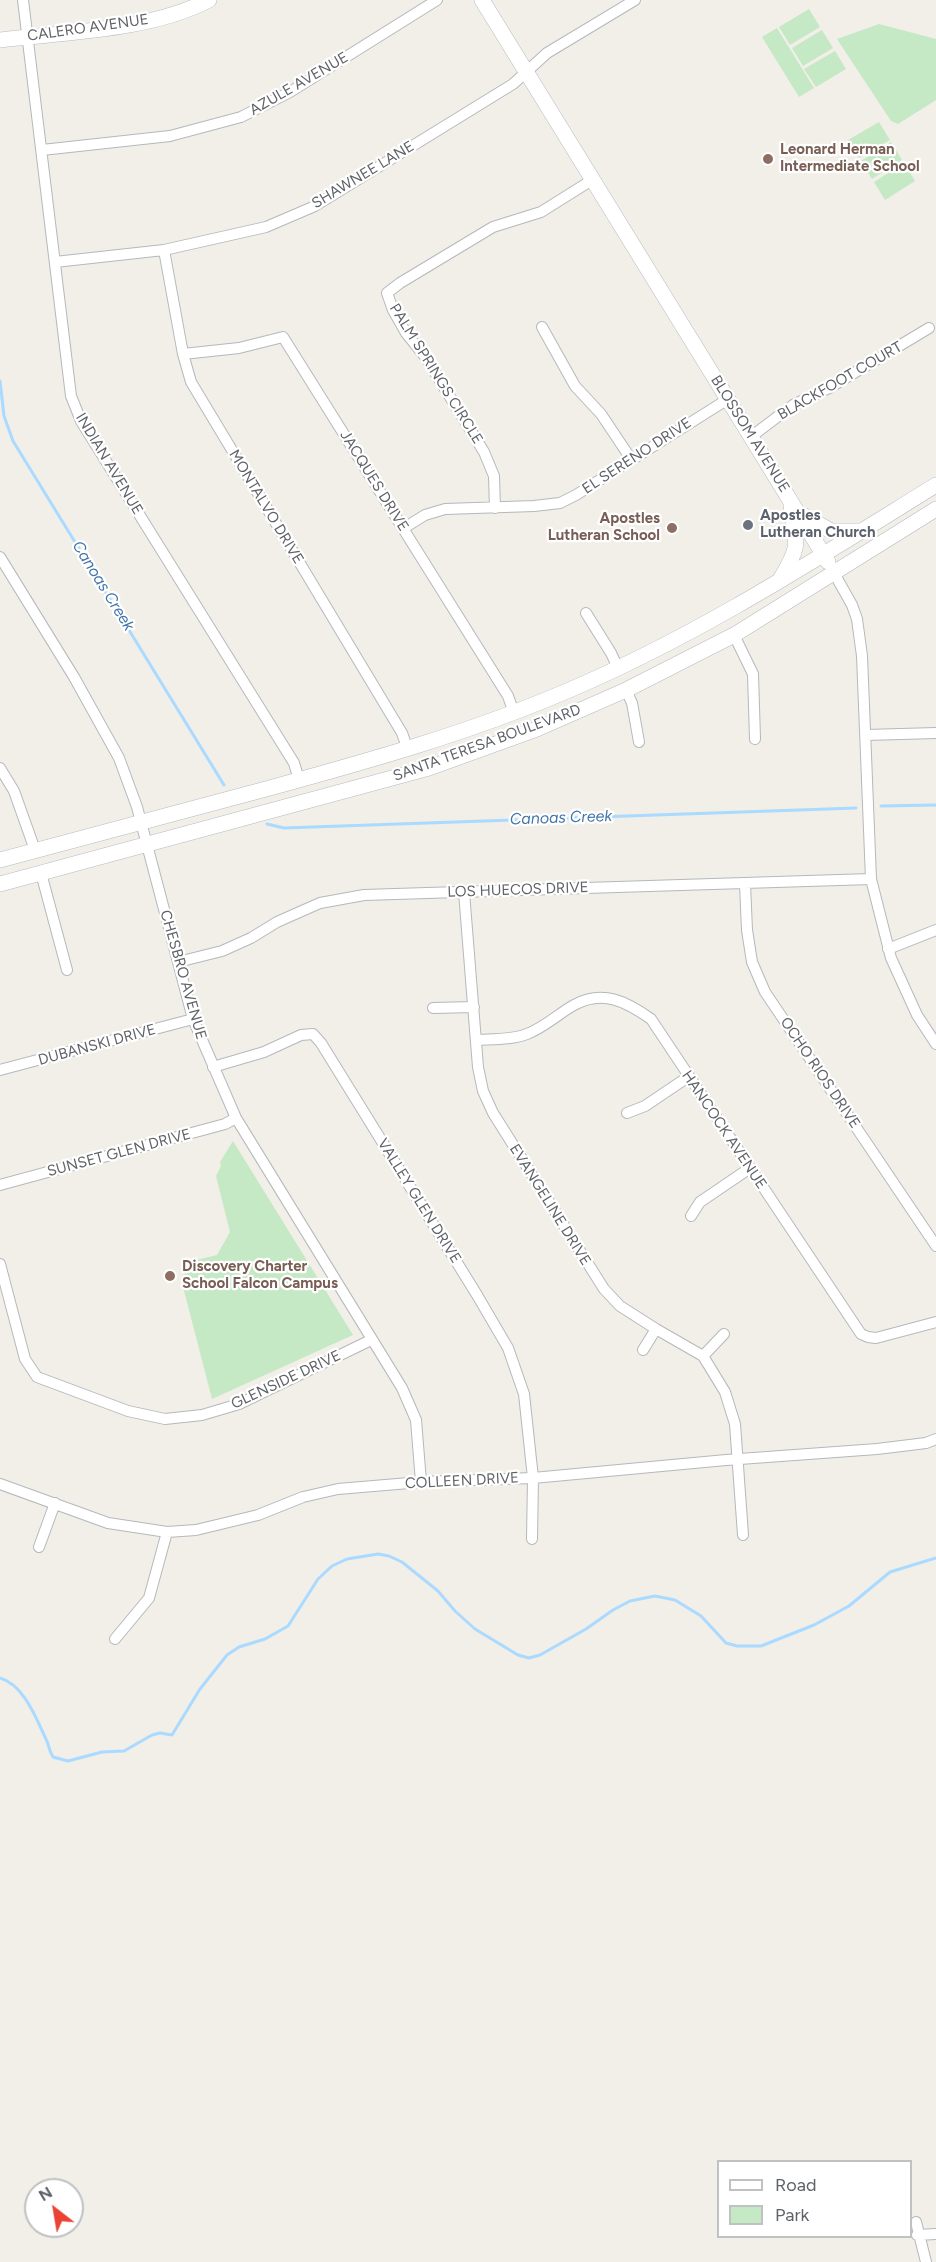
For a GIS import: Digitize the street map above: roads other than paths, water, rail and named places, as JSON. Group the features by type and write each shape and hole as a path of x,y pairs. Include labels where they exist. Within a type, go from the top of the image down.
{"main road":[{"name":"CALERO AVENUE","path":"0,40 126,25 165,16 209,0"},
{"name":"BLOSSOM AVENUE","path":"482,0 799,512 834,573"},
{"name":"SANTA TERESA BOULEVARD","path":"0,860 408,750 514,713 618,668 711,620 780,581 936,485"},
{"path":"780,581 796,551 798,540 790,499"},
{"path":"799,512 831,531 862,530"},
{"name":"SANTA TERESA BOULEVARD","path":"0,884 429,768 537,729 626,690 734,635 934,515"}],"street":[{"name":"INDIAN AVENUE","path":"23,0 71,396 81,421 294,763 299,780"},
{"name":"AZULE AVENUE","path":"42,150 170,136 241,117 290,92 437,0"},
{"name":"SHAWNEE LANE","path":"55,262 164,250 266,227 315,206 513,84 547,53 635,0"},
{"name":"PALM SPRINGS CIRCLE","path":"495,508 494,476 484,452 426,358 406,333 393,310 387,293 493,227 541,212 592,180"},
{"name":"MONTALVO DRIVE","path":"164,250 183,354 191,382 402,733 408,750"},
{"path":"542,327 575,386 606,420 631,459"},
{"name":"BLACKFOOT COURT","path":"752,436 793,405 829,388 929,328"},
{"name":"JACQUES DRIVE","path":"183,354 239,348 283,337 508,696 514,713"},
{"name":"EL SERENO DRIVE","path":"404,528 425,515 445,509 560,503 728,399"},
{"name":"CHESBRO AVENUE","path":"0,557 75,677 119,758 141,822 193,1019 213,1068 236,1118 402,1388 416,1420 421,1482"},
{"name":"BLOSSOM AVENUE","path":"834,573 857,619 862,657 871,879 888,949 909,999 936,1044"},
{"path":"586,613 618,668"},
{"path":"734,635 753,674 755,739"},
{"path":"626,690 632,703 639,742"},
{"path":"866,735 936,733"},
{"path":"0,768 14,790 35,850"},
{"path":"41,873 67,970"},
{"name":"LOS HUECOS DRIVE","path":"178,962 222,951 320,903 364,895 871,879"},
{"name":"OCHO RIOS DRIVE","path":"745,884 747,930 752,962 765,992 936,1246"},
{"name":"EVANGELINE DRIVE","path":"464,892 478,1067 483,1091 493,1113 604,1289 620,1306 703,1356 725,1392 735,1424 743,1535"},
{"path":"888,949 936,930"},
{"name":"HANCOCK AVENUE","path":"476,1040 525,1035 549,1023 575,1004 603,997 626,1002 651,1019 861,1334 868,1338 876,1338 936,1322"},
{"path":"433,1008 474,1006"},
{"name":"DUBANSKI DRIVE","path":"0,1070 193,1019"},
{"name":"VALLEY GLEN DRIVE","path":"213,1068 264,1052 301,1035 313,1034 321,1043 508,1348 524,1394 532,1478"},
{"path":"627,1113 645,1106 688,1077"},
{"name":"SUNSET GLEN DRIVE","path":"0,1185 225,1124 236,1118"},
{"path":"691,1216 700,1202 750,1168"},
{"name":"GLENSIDE DRIVE","path":"0,1264 25,1359 37,1377 128,1411 165,1419 202,1415 239,1404 371,1340"},
{"path":"643,1350 656,1329"},
{"path":"703,1356 724,1334"},
{"name":"COLLEEN DRIVE","path":"0,1484 108,1523 167,1532 196,1530 226,1524 258,1515 303,1497 338,1489 421,1482 532,1478 877,1449 926,1443 936,1439"},
{"path":"532,1478 532,1539"},
{"path":"39,1547 55,1503"},
{"path":"115,1639 149,1598 167,1532"},
{"path":"915,2222 926,2262"},
{"path":"917,2235 936,2234"}],"waterway":[{"name":"Canoas Creek","path":"0,381 4,416 13,441 224,785"},
{"name":"Canoas Creek","path":"881,806 936,805"},
{"name":"Canoas Creek","path":"267,824 284,828 856,808"},
{"path":"0,1678 16,1688 28,1703 53,1757 68,1761 102,1752 124,1751 152,1735 160,1733 172,1735 200,1689 227,1655 239,1647 265,1639 288,1626 318,1579 332,1566 347,1559 378,1554 402,1562 438,1591 475,1629 518,1655 529,1658 540,1655 630,1601 655,1596 675,1600 701,1616 726,1643 737,1646 761,1646 814,1625 849,1606 890,1572 936,1558"}],"place":[{"name":"Leonard Herman Intermediate School","path":"768,159"},
{"name":"Apostles Lutheran Church","path":"748,525"},
{"name":"Apostles Lutheran School","path":"672,528"},
{"name":"Discovery Charter School Falcon Campus","path":"170,1276"}]}
